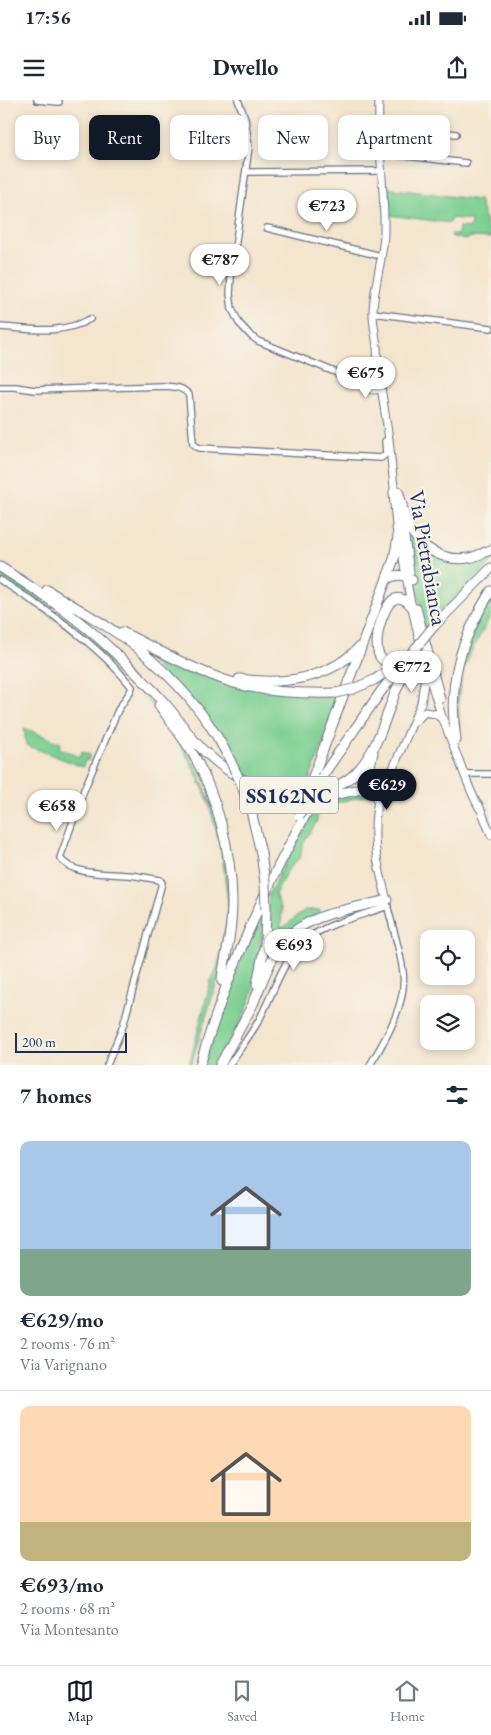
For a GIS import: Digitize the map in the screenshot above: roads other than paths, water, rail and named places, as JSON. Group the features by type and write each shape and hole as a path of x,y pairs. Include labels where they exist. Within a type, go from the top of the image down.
{"highway":[{"path":"396,491 408,526 418,541 430,551 450,558 469,558 491,550"},
{"path":"200,1065 223,993 242,945 303,814 313,777 394,559 398,537 396,491"},
{"path":"0,561 133,645 164,671 194,703 227,754 241,783 251,811 261,853 265,883 265,943 253,1004"},
{"name":"SS162NC","path":"0,567 48,598 85,626 167,706 203,750 230,772 246,782 267,790 299,796 332,789 347,780 360,768 374,748 406,668"},
{"path":"194,1065 222,981 251,910 281,848 377,697 491,568"},
{"path":"436,629 491,574"},
{"path":"387,579 394,575 409,578"},
{"path":"456,740 452,703 458,662 474,621 491,591"},
{"path":"412,607 404,599 392,601 389,604 376,640 377,652 389,662 398,662 413,656"},
{"path":"90,617 215,676 253,688 284,692 308,694 353,689 393,669 413,656"},
{"path":"215,676 272,681 302,678 323,672 341,663 362,644"},
{"path":"326,776 413,656"},
{"path":"143,682 190,750 206,783 220,821 226,846 232,901 231,924 226,957 222,969 222,981"},
{"path":"374,748 370,762 371,770 379,775 391,772"},
{"path":"203,750 214,763 238,783 259,793 280,799 291,800 323,797 387,782"},
{"path":"366,788 375,792 378,801"},
{"path":"220,1065 253,1004 272,960 288,937 298,928 327,914 387,903"}],"main road":[{"path":"378,115 379,100"},
{"path":"381,160 384,233 372,314 377,351 377,366 372,381 384,400"},
{"name":"Via Pietrabianca","path":"372,381 377,390 381,386 384,400 412,607 426,662 480,809"},
{"name":"Via Pietrabianca","path":"409,578 444,722 480,809"},
{"path":"387,903 374,842 374,824 378,801 421,703 425,684 426,662"},
{"path":"421,703 426,698 439,700"},
{"path":"412,726 439,700"},
{"path":"426,712 436,714 444,722"},
{"path":"480,809 488,822 491,835"}],"street":[{"path":"37,100 59,102"},
{"path":"238,100 248,133 246,172 231,277 231,302 239,323 258,341 358,380 372,381"},
{"path":"450,133 456,134"},
{"path":"440,160 466,163"},
{"path":"246,172 382,171"},
{"path":"267,228 381,256"},
{"path":"372,314 491,328"},
{"path":"0,327 59,330 74,327 90,319"},
{"path":"0,387 35,390 163,386 178,388 189,395 193,443 200,448 381,458 386,454 385,441 390,439"},
{"path":"0,580 67,627 101,655 132,687 118,710 84,790 60,858 82,871 128,875 160,880 162,883 122,1028 107,1065"},
{"path":"468,774 491,774"},
{"path":"229,1065 260,1020 288,960 298,946 323,929 387,903 402,964 404,984 394,1020 385,1042 370,1065"}]}
